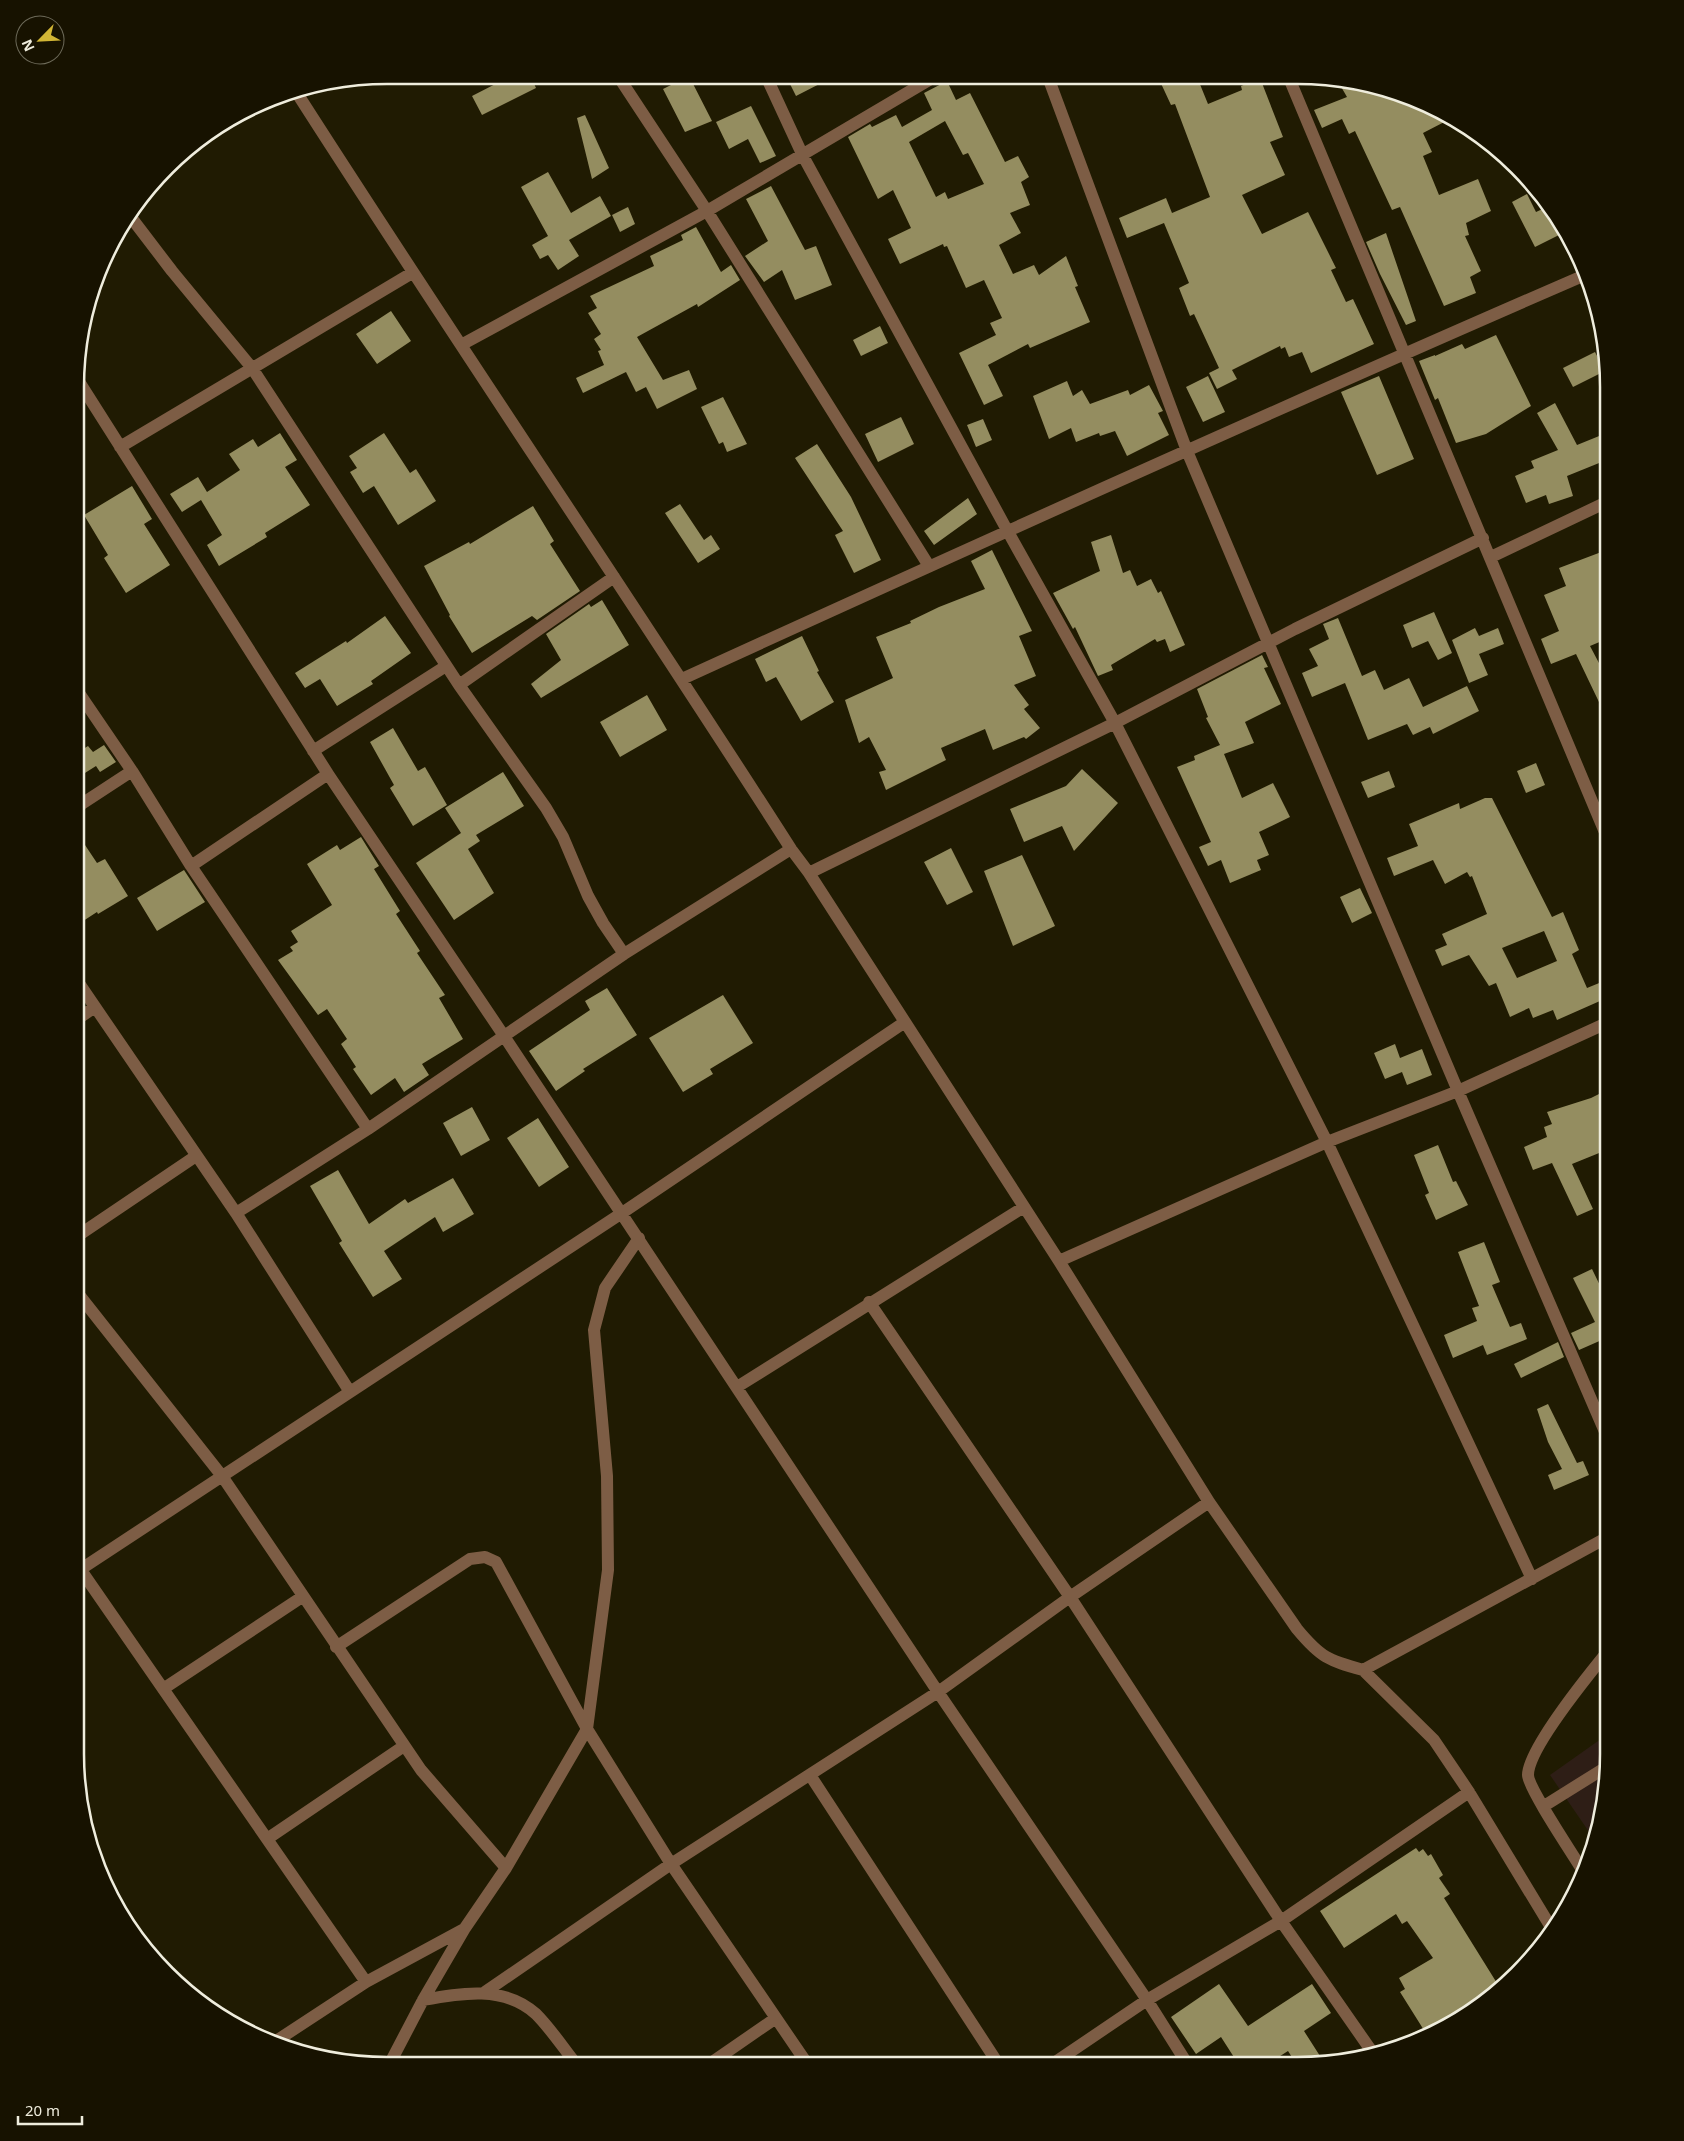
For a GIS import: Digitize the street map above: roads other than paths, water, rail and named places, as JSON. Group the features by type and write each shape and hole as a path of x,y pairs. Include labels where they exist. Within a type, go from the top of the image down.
{"street":[{"path":"623,84 708,211 929,566"},
{"path":"770,84 802,156 1115,723 1327,1142 1532,1579"},
{"path":"462,345 708,211 921,84"},
{"path":"1051,84 1187,451 1600,1422"},
{"path":"1292,84 1600,820"},
{"path":"299,97 412,273 462,345 682,679 791,849 809,873 1059,1261 1209,1502 1297,1629 1312,1647 1329,1660 1363,1670 1434,1740 1469,1792 1548,1923"},
{"path":"134,221 178,279 252,368 446,666 546,808 563,837 599,916 624,954"},
{"path":"120,447 412,273"},
{"path":"682,679 1007,530 1405,353 1580,278"},
{"path":"84,390 328,774 622,1213 938,1692 1147,2000 1183,2057"},
{"path":"1490,557 1600,505"},
{"path":"809,873 1115,723 1268,643 1483,538"},
{"path":"459,685 614,576"},
{"path":"313,751 446,666"},
{"path":"84,700 368,1129"},
{"path":"84,802 132,771"},
{"path":"192,866 328,774"},
{"path":"236,1213 368,1129 624,954 791,849"},
{"path":"84,991 236,1213 350,1392"},
{"path":"84,1015 95,1007"},
{"path":"84,1565 622,1213 905,1022"},
{"path":"1059,1261 1327,1142 1458,1091 1600,1026"},
{"path":"84,1232 196,1156"},
{"path":"737,1387 869,1302 1024,1207"},
{"path":"393,2057 423,2000 465,1928 506,1868 587,1729 608,1570 607,1476 594,1330 605,1288 638,1238"},
{"path":"84,1301 222,1476 421,1770 506,1868"},
{"path":"869,1302 1070,1597 1281,1921 1370,2048"},
{"path":"485,1992 671,1864 938,1692 1070,1597 1209,1502"},
{"path":"1363,1670 1600,1541"},
{"path":"336,1647 470,1559 485,1557 496,1562 587,1729 671,1864 803,2057"},
{"path":"84,1579 163,1689 366,1982"},
{"path":"163,1689 302,1596"},
{"path":"1579,1864 1534,1792 1528,1776 1534,1757 1561,1712 1600,1661"},
{"path":"267,1839 404,1746"},
{"path":"1544,1806 1600,1771"},
{"path":"810,1775 994,2057"},
{"path":"1063,2057 1147,2000 1281,1921 1469,1792"},
{"path":"281,2038 366,1982 465,1928"},
{"path":"423,2000 485,1992 516,2000 536,2014 571,2057"},
{"path":"720,2057 776,2018"}]}
